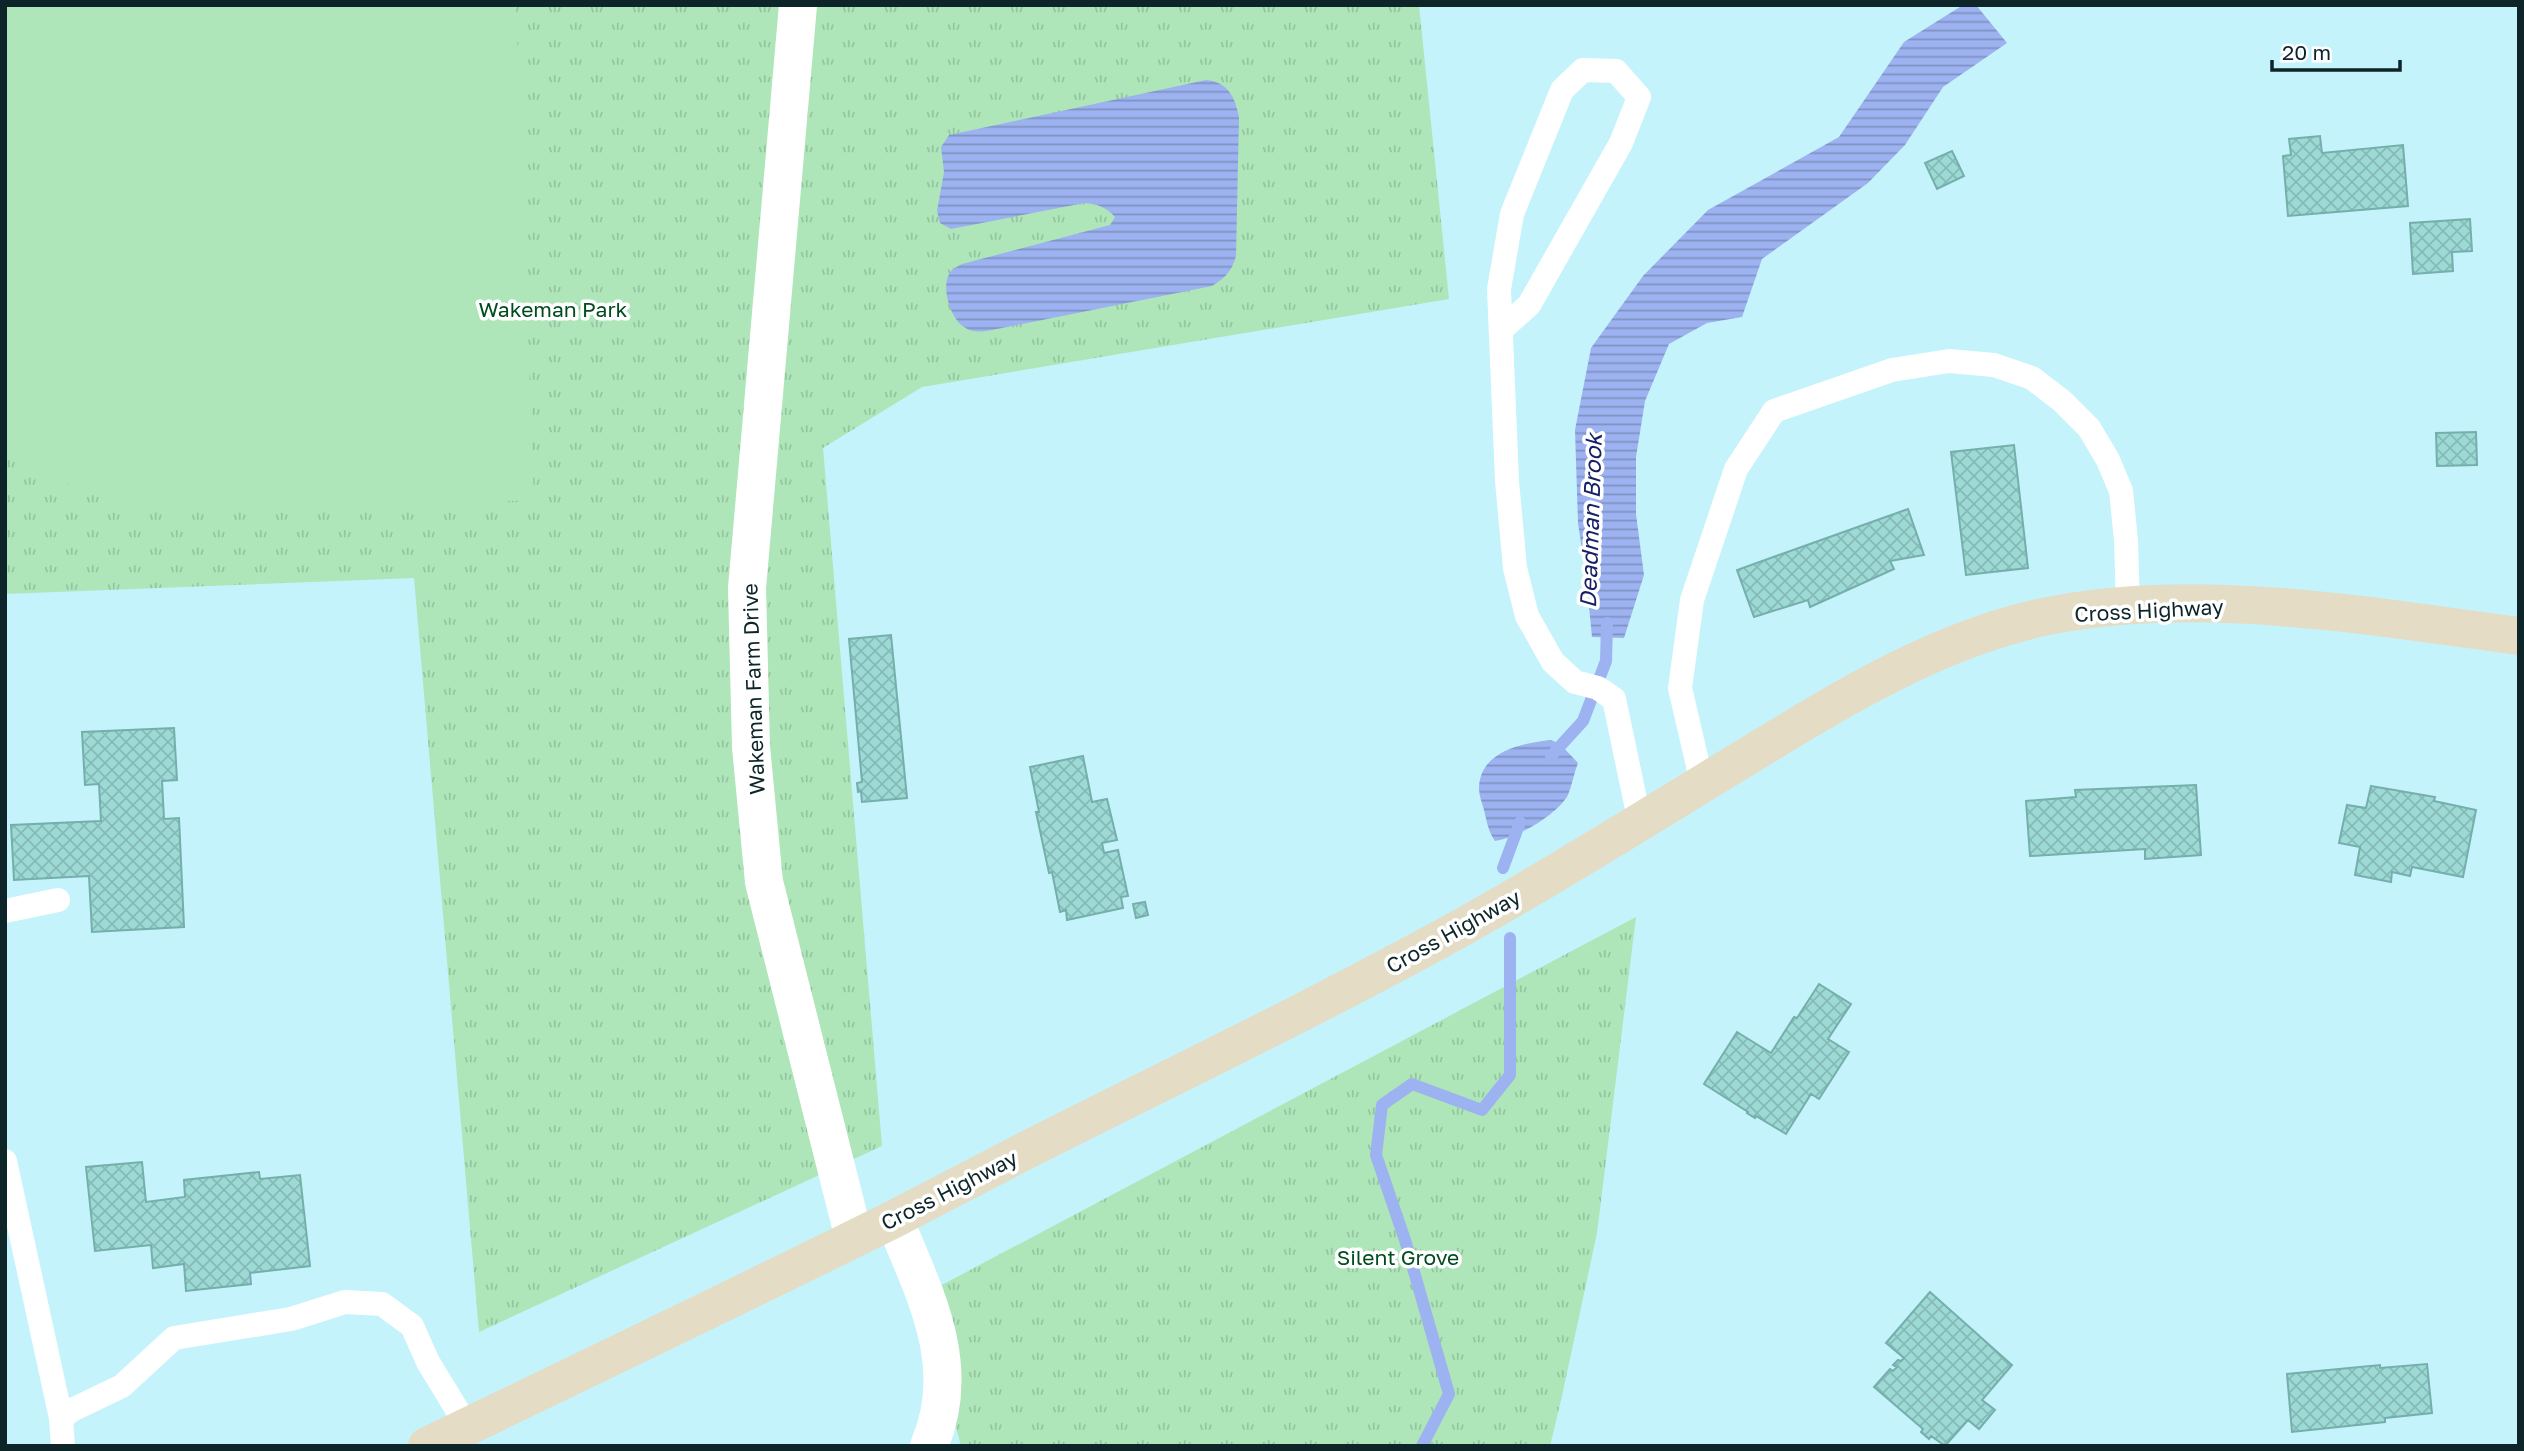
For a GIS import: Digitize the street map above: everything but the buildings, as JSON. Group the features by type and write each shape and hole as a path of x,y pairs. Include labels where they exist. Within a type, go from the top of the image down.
{"street":[{"name":"Wakeman Farm Drive","path":"798,5 747,588 749,695 764,882 854,1238"},
{"name":"Cross Highway","path":"427,1446 894,1219 1407,958 1554,875 1853,693 1945,648 2048,616 2180,604 2273,607 2352,614 2519,636"},
{"path":"894,1219 936,1327 943,1357 942,1408 929,1446"}],"lane":[{"path":"1502,329 1530,305 1621,144 1639,97 1616,71 1583,70 1562,90 1512,214 1499,289 1507,481 1515,568 1527,616 1553,662 1575,682 1598,688 1614,699 1640,823"},
{"path":"1702,783 1680,688 1692,600 1736,469 1774,411 1892,370 1949,361 1994,365 2032,378 2063,401 2089,428 2108,460 2121,491 2128,607"},
{"path":"5,911 58,900"},
{"path":"5,1161 61,1418 63,1446"},
{"path":"61,1418 122,1386 174,1338 290,1319 345,1302 382,1304 412,1326 428,1362 467,1426"}],"green space":[{"name":"Wakeman Park","path":"5,5 1419,5 1449,299 922,387 823,448 882,1146 479,1332 414,578 5,594"},
{"path":"5,5 516,5 534,500 229,512 109,501 20,465 5,448"},
{"name":"Silent Grove","path":"1636,917 1597,1233 1550,1446 961,1446 921,1296"}],"water":[{"path":"1963,5 1976,5 2007,43 1943,87 1905,145 1868,183 1762,259 1742,317 1707,323 1669,344 1645,401 1636,457 1636,514 1644,575 1624,638 1592,637 1578,523 1575,430 1591,348 1643,276 1708,210 1839,137 1904,42"},
{"path":"1206,80 1225,87 1235,103 1239,117 1236,256 1224,277 1212,286 989,331 970,330 959,323 946,292 948,276 954,268 1110,225 1115,217 1101,207 1084,203 951,229 940,223 937,211 944,172 941,147 949,135"},
{"path":"1551,740 1560,744 1578,763 1568,795 1546,818 1514,835 1495,841 1479,791 1481,775 1487,765 1504,751"}],"waterway":[{"name":"Deadman Brook","path":"1551,756 1583,721 1606,661 1607,623"},
{"name":"Deadman Brook","path":"1503,868 1520,822"},
{"name":"Deadman Brook","path":"1422,1446 1449,1394 1405,1240 1376,1155 1382,1105 1412,1084 1482,1110 1510,1075 1510,938"}]}
